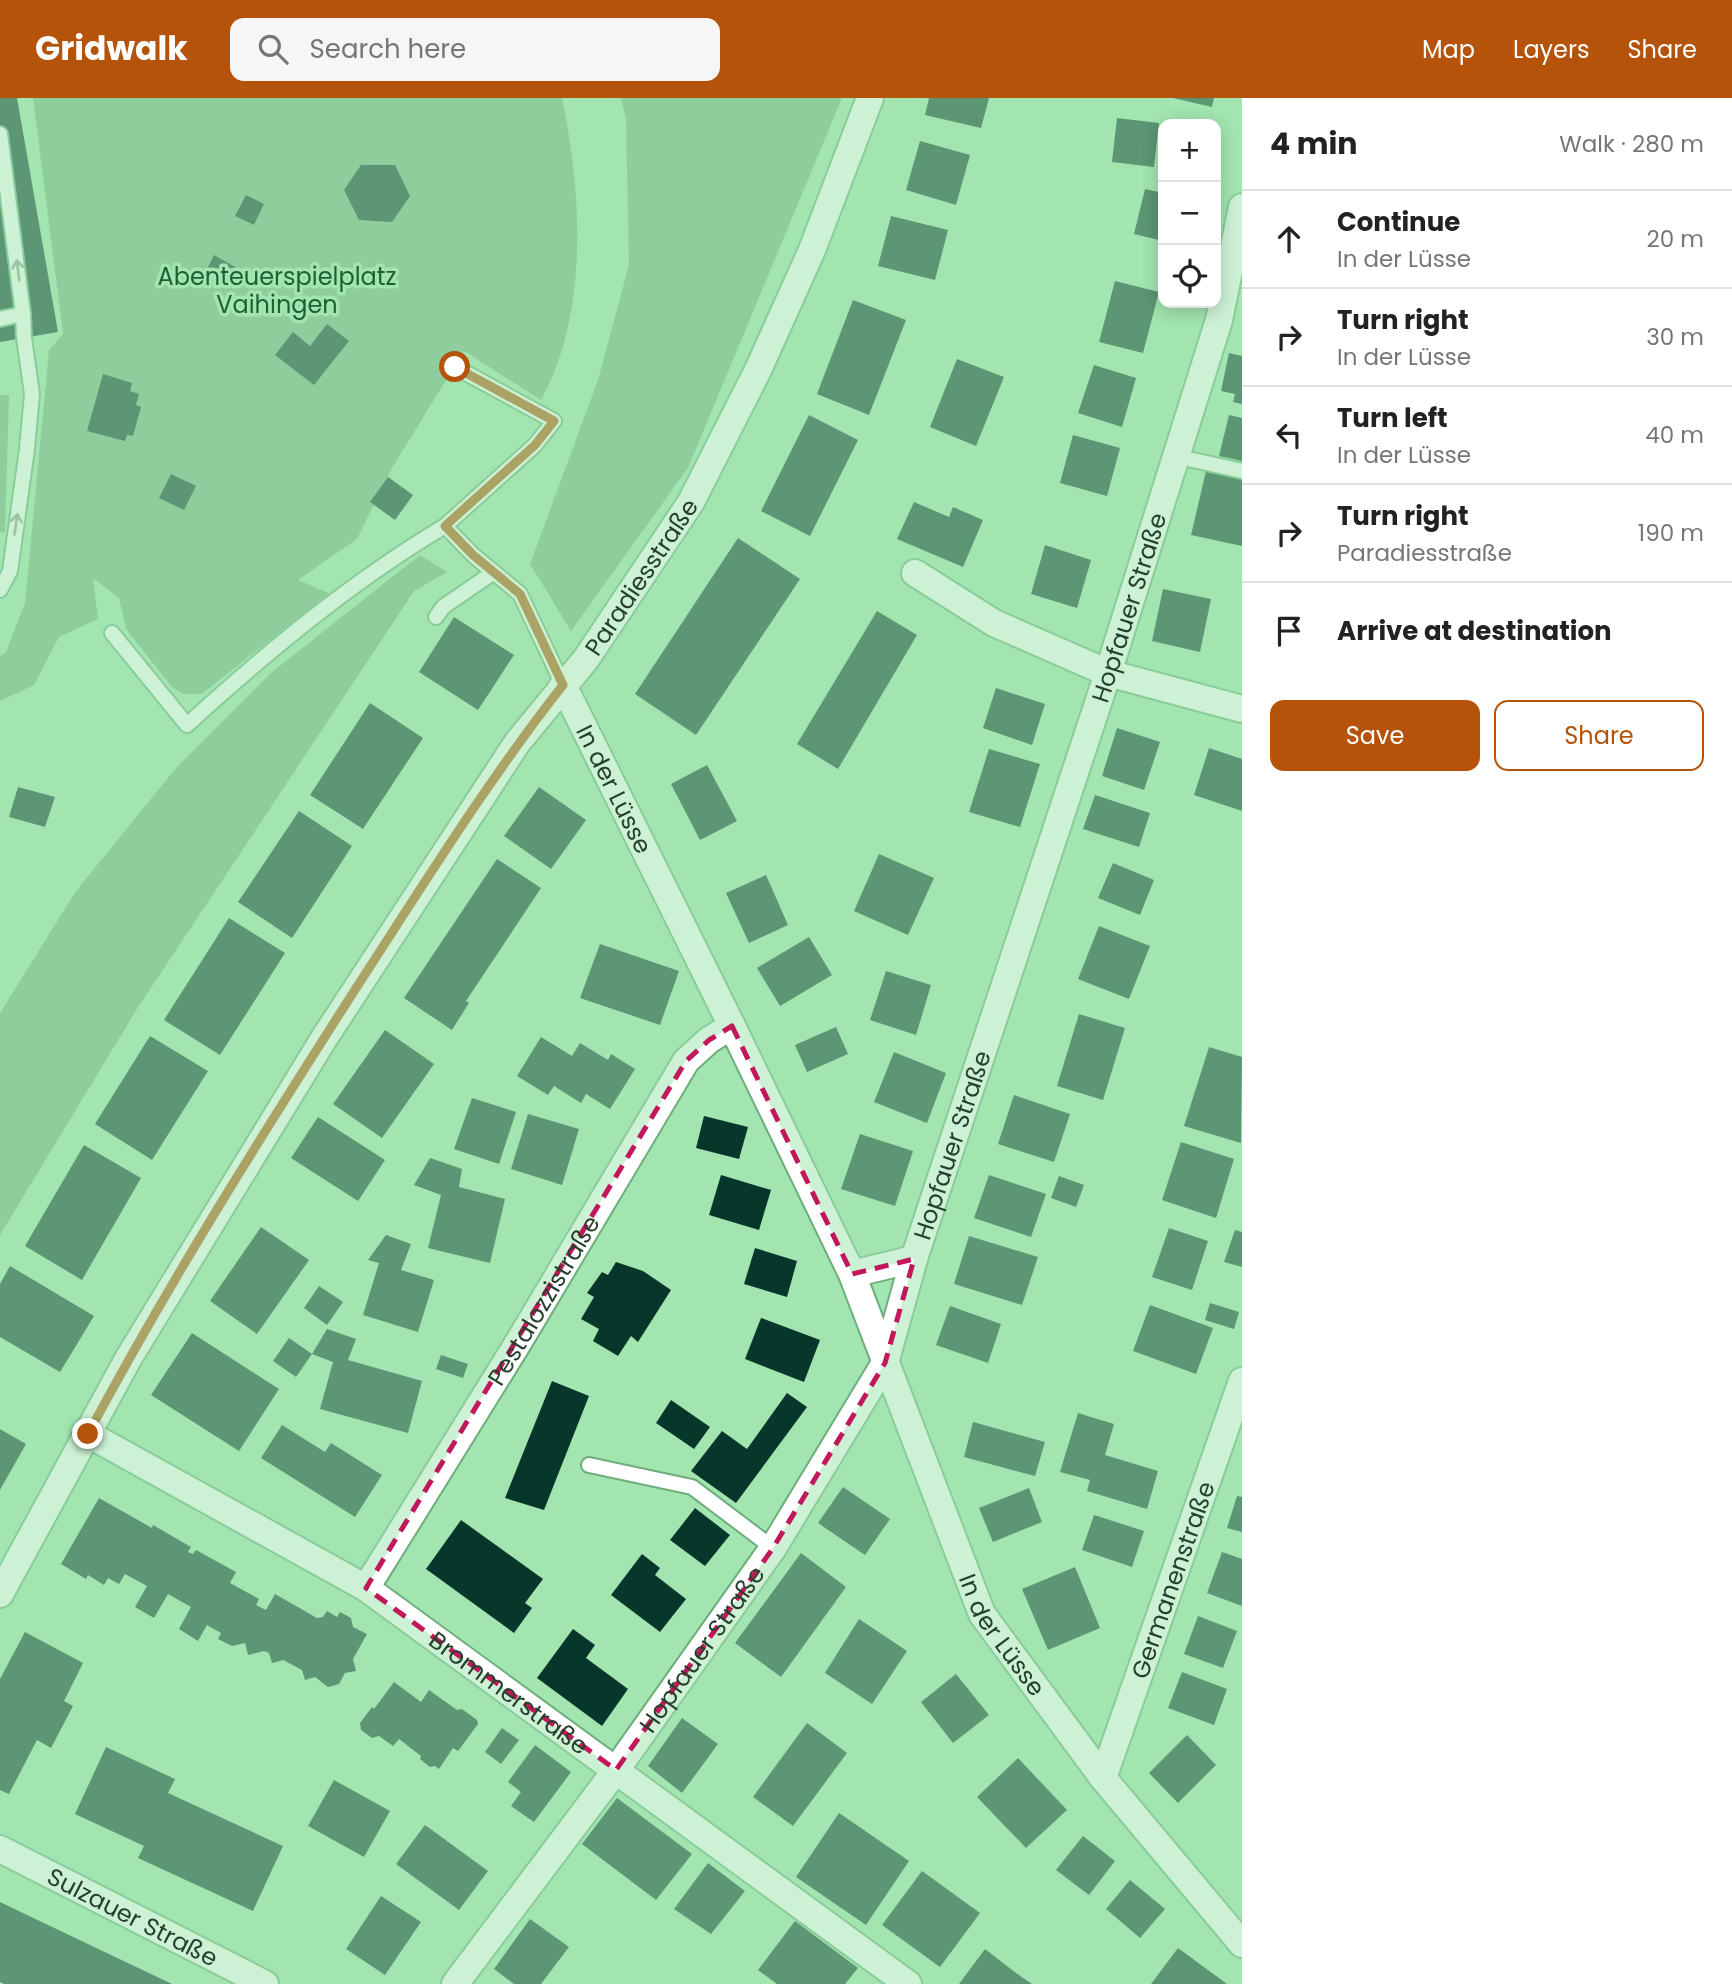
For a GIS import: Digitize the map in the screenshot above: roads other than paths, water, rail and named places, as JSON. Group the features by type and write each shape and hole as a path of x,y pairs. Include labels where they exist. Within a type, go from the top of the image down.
{"street":[{"name":"Paradiesstraße","path":"0,1594 128,1359 330,1029 517,743 586,659 691,502 758,370 812,250 870,98"},
{"name":"Hopfauer Straße","path":"455,1984 616,1770 774,1548 885,1363 914,1259 1108,673 1175,456 1231,322 1242,206"},
{"path":"915,573 993,623 1108,673 1242,709"},
{"name":"In der Lüsse","path":"563,685 852,1274 982,1614 1103,1778 1242,1944"},
{"name":"Pestalozzistraße","path":"366,1588 518,1343 686,1061 709,1040 732,1026"},
{"path":"852,1274 914,1259"},
{"name":"Germanenstraße","path":"1103,1778 1242,1381"},
{"name":"Brommerstraße","path":"88,1434 366,1588 616,1770 895,1980"},
{"name":"Sulzauer Straße","path":"0,1849 265,1984"}],"lane":[{"path":"0,134 32,394 10,571 0,590"},
{"path":"0,319 23,314"},
{"path":"112,633 187,725 265,654 333,603 445,526 535,445 554,421 455,367"},
{"path":"1175,456 1242,471"},
{"name":"In der Lüsse","path":"445,526 520,594 563,685"},
{"path":"436,617 443,607 494,572"},
{"path":"589,1465 692,1487 774,1548"}],"park label":[{"name":"Abenteuerspielplatz Vaihingen","path":"277,290"}]}
